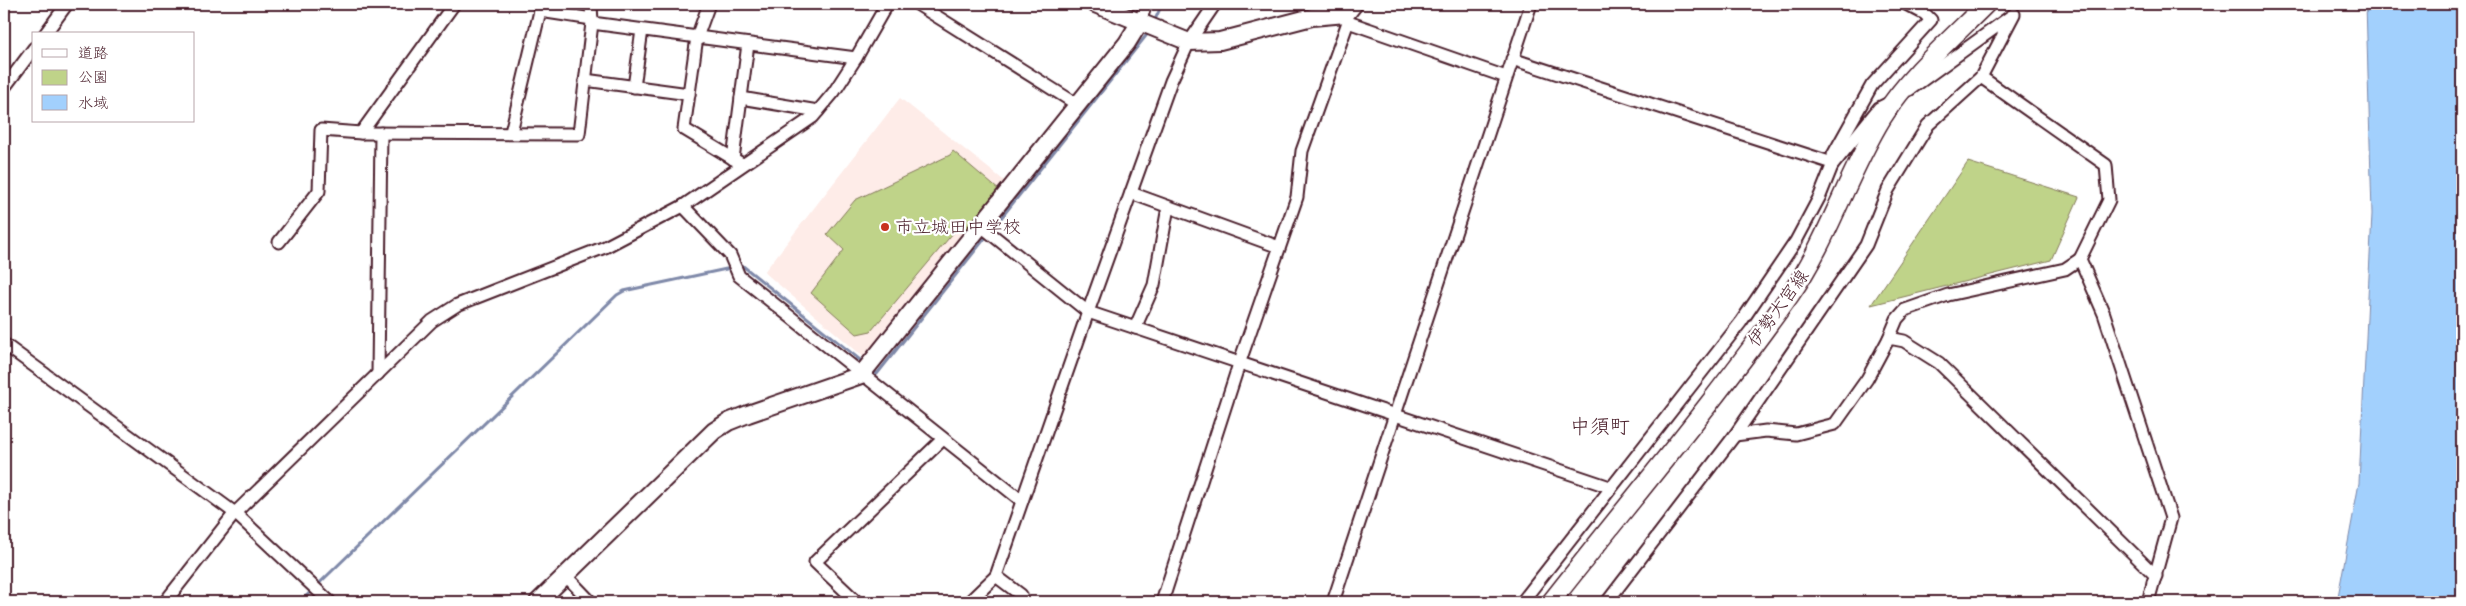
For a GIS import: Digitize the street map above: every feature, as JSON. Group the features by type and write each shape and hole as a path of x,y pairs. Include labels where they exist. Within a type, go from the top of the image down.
{"main road":[{"name":"伊勢大宮線","path":"1551,602 1682,438 1790,295 1810,264 1867,146 1894,101 1911,80 1986,4"}],"street":[{"path":"46,32 67,4"},
{"path":"361,133 454,4"},
{"path":"279,242 319,191 322,130 361,133 511,132 580,134 592,21 591,4"},
{"path":"709,4 697,37 684,129 737,162"},
{"path":"165,602 235,513 425,327 457,305 605,246 683,206 737,162 813,117 856,58 887,4"},
{"path":"917,4 1078,105"},
{"path":"1095,4 1189,42 1220,41 1312,17 1350,13 1506,77"},
{"path":"1146,4 1148,26"},
{"path":"969,602 996,576 1171,81 1189,42 1215,4"},
{"path":"1333,602 1531,4"},
{"path":"1522,602 1610,487 1741,322 1796,241 1820,196 1831,164 1872,85 1931,20 1925,14 1906,4"},
{"path":"511,132 539,8 592,21 642,30 856,58"},
{"path":"1162,602 1239,364 1297,197 1302,151 1350,13"},
{"path":"1607,602 1735,434 1866,245 1888,190 1928,125 1982,76 2014,14 1894,101 1879,108 1831,164"},
{"path":"538,602 714,431 728,422 865,370 983,227 1127,43 1148,26"},
{"path":"634,87 642,30"},
{"path":"737,162 741,98 748,44"},
{"path":"4,88 32,51"},
{"path":"1512,59 1831,164"},
{"path":"1735,434 1766,431 1796,434 1835,424 1867,379 1897,319 1905,310 1948,295 2058,272 2080,259 2109,200 2106,165 1982,76"},
{"path":"585,80 689,94"},
{"path":"741,98 818,110"},
{"path":"378,374 381,132"},
{"path":"1130,193 1280,246"},
{"path":"683,206 730,255 734,266 865,370 944,440 1022,501"},
{"path":"1135,328 1154,285 1168,207"},
{"path":"983,227 1088,312 1610,487"},
{"path":"2080,259 2104,314 2171,518 2148,602"},
{"path":"1889,338 1904,341 1939,363 2156,576"},
{"path":"4,344 235,513 330,602"},
{"path":"857,602 816,562 944,440"},
{"path":"566,576 591,602"},
{"path":"996,576 1021,595 1017,602"},
{"path":"2143,602 2156,576"}],"shaded area":[{"name":"市立城田中学校","path":"900,98 1007,183 866,359 764,272"}],"green space":[{"path":"953,151 1000,191 966,231 959,226 871,331 857,334 811,293 844,250 827,234 855,200 950,155"},
{"path":"1968,162 2079,197 2051,260 1871,305"}],"water":[{"path":"2366,4 2462,4 2462,602 2337,602 2359,483 2372,214"}],"waterway":[{"path":"1154,22 1162,4"},
{"path":"871,369 877,374 1149,32"},
{"path":"737,266 743,266 865,364"},
{"path":"300,602 617,295 624,291 731,268"}],"place":[{"name":"市立城田中学校","path":"885,227"}],"district":[{"name":"中須町","path":"1600,426"}]}
